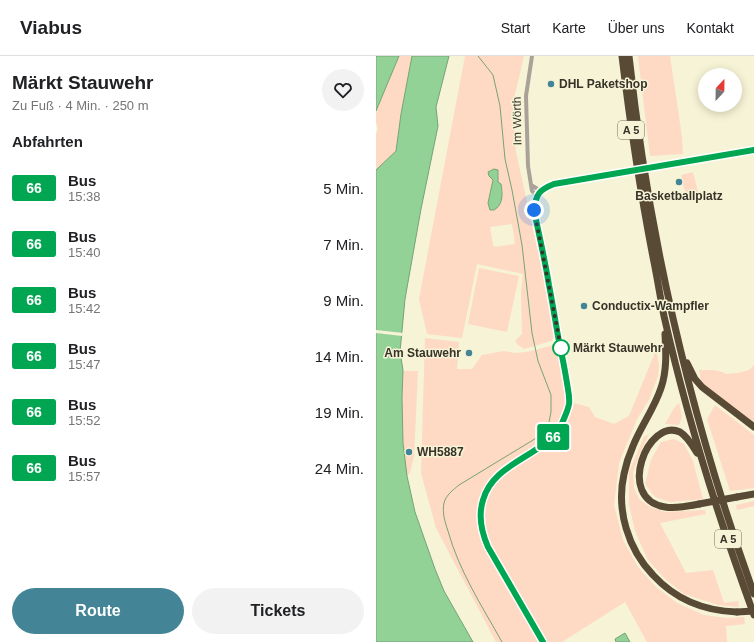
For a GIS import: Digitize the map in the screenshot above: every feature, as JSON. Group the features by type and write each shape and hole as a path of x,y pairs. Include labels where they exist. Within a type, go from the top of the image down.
{"highway":[{"name":"A 5","path":"622,56 641,195 664,315 685,401 703,463 754,615"},
{"name":"A 5","path":"629,56 650,203 659,254 678,342 714,476 754,594"},
{"path":"664,315 666,354 661,388 627,460 623,476 622,504 626,528 630,540 648,571 668,589 702,607 714,610 737,612 754,611"},
{"path":"678,342 689,369 702,387 754,427"},
{"path":"703,463 686,437 679,432 671,430 663,432 652,441 643,458 639,473 640,487 647,498 654,503 666,507 699,504 754,494"}],"street":[{"name":"Im Wörth","path":"532,56 526,96 528,166 532,191 539,193"},
{"path":"544,642 488,547 484,538 480,520 484,496 493,481 498,475 552,438 558,431 563,421 569,403 569,393 534,210 535,201 539,193 545,188 554,184 754,150"}],"shaded area":[{"path":"376,56 399,56 376,111"},
{"path":"399,56 412,56 401,114 396,151 376,170 376,134 378,129 376,122 376,111"},
{"path":"412,56 449,56 436,107 438,126 405,299 400,352 403,370 403,443 407,476 415,512 435,569 444,591 473,642 376,642 376,170 396,151 401,114"},
{"path":"465,56 524,56 513,103 516,152 555,329 554,337 551,341 524,349 515,341 522,334 521,293 523,274 477,264 462,338 427,334 419,299","holes":["497,170 498,182 501,184 503,191 502,198 488,203 493,180 489,176","512,224 515,244 495,247 493,245 490,227"]},
{"path":"638,56 670,56 682,137 683,154 650,156"},
{"path":"494,169 498,170 498,182 501,184 502,195 501,202 497,208 490,210 488,203 493,180 489,176 488,172"},
{"path":"693,172 698,192 686,194 683,184 677,186 676,180 682,179 681,175"},
{"path":"479,268 519,276 507,332 468,324"},
{"path":"425,338 459,342 457,369 472,369 482,355 504,351 514,353 527,352 558,344 561,363 568,362 574,403 589,407 595,417 614,424 629,416 656,350 659,364 658,376 649,400 637,419 619,463 614,505 623,540 638,567 656,587 677,603 704,615 727,618 744,617 745,624 726,626 727,642 647,642 625,602 562,642 496,642 436,528 421,473"},
{"path":"754,365 754,424 707,388 701,381 699,370 713,370 726,374 738,373 749,370"},
{"path":"403,371 418,371 414,456 410,473 407,476 403,443"},
{"path":"679,403 682,417 679,425 665,424 674,408"},
{"path":"715,405 754,435 754,488 730,491 707,419"},
{"path":"649,434 633,472 634,488 639,499 650,507 665,512 705,510 706,514 660,523 686,573 713,570 724,603 738,601 739,607 718,605 684,594 664,578 648,560 635,531 629,504 629,472 644,437"},
{"path":"674,439 684,444 693,461 703,499 670,502 655,497 645,484 651,460 661,442"},
{"path":"754,501 754,506 737,510 736,505"},
{"path":"625,633 630,642 616,642 615,639"}],"pier":[{"path":"376,330 403,333 402,336 376,333"}],"waterway":[{"path":"478,56 493,75 500,106 505,159 522,245 532,333 538,361 551,395 551,412 548,427 538,437 459,485 448,495 444,503 443,510 445,521 458,560 502,642"}],"bus line":[{"name":"66","path":"543,642 488,547 484,538 480,520 484,496 493,481 498,475 552,438 558,431 563,421 569,403 569,393 563,358 534,210 537,195 545,188 554,184 754,150"}],"place":[{"name":"DHL Paketshop","path":"551,84"},
{"name":"Basketballplatz","path":"679,182"},
{"name":"Conductix-Wampfler","path":"584,306"},
{"name":"Märkt Stauwehr","path":"561,348"},
{"name":"Am Stauwehr","path":"469,353"},
{"name":"WH5887","path":"409,452"}],"route":[{"path":"534,210 561,348"}]}
